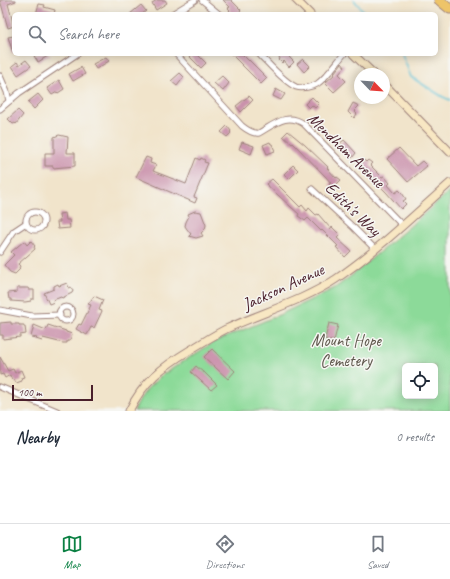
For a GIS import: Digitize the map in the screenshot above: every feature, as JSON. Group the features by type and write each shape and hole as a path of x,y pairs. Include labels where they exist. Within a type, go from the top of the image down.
{"highway":[{"path":"439,0 450,9"}],"main road":[{"path":"296,0 308,12"},
{"path":"355,56 368,68"},
{"path":"390,90 450,152"},
{"name":"Jackson Avenue","path":"129,411 143,386 173,360 225,330 324,286 336,279 403,226 450,183"}],"street":[{"path":"175,12 195,0"},
{"path":"202,0 217,12"},
{"path":"0,109 19,92 74,56"},
{"name":"Mendham Avenue","path":"178,56 242,126 247,129 259,133 284,119 291,118 304,124 403,226"},
{"path":"261,56 286,80 299,88 312,87 318,83 342,56"},
{"path":"0,76 10,101"},
{"name":"Edith's Way","path":"312,189 375,249"},
{"path":"0,252 14,231 26,223"},
{"path":"0,310 32,316 60,315"},
{"path":"0,387 57,411"}],"green space":[{"name":"Mount Hope Cemetery","path":"450,191 450,411 134,411 148,388 162,375 214,342 281,314 335,288"}],"building":[{"path":"0,0 16,0 8,4 12,19 12,27 8,28"},
{"path":"157,0 165,0 167,3 156,10 152,3"},
{"path":"223,0 231,0 241,10 239,12 230,12 228,8 230,7"},
{"path":"39,4 55,10 54,12 37,12"},
{"path":"141,5 146,11 145,12 132,12"},
{"path":"12,36 12,50 8,37"},
{"path":"34,56 48,56 38,62"},
{"path":"189,56 199,56 206,63 201,68"},
{"path":"233,56 244,56 267,78 261,84"},
{"path":"290,56 294,62 289,67 284,61 282,63 279,60 279,57"},
{"path":"106,57 109,61 96,69 93,64"},
{"path":"303,59 310,66 304,72 297,64"},
{"path":"26,60 31,66 18,75 12,66 17,62 19,65"},
{"path":"342,63 345,67 339,74 346,81 334,92 325,83 335,74 334,73"},
{"path":"81,67 85,74 73,81 69,74"},
{"path":"180,73 184,77 177,86 171,81"},
{"path":"222,76 229,83 223,91 214,83"},
{"path":"59,80 64,89 52,95 47,88"},
{"path":"276,89 285,94 281,100 273,96"},
{"path":"38,94 43,100 34,109 28,102"},
{"path":"249,96 253,100 241,112 236,106"},
{"path":"312,97 319,104 315,108 312,105 309,108 305,104"},
{"path":"353,103 359,106 355,110 357,114 354,118 348,112"},
{"path":"18,110 23,115 16,124 13,124 8,119"},
{"path":"227,126 231,133 227,137 221,132"},
{"path":"288,131 328,167 327,168 336,178 337,177 341,180 333,188 329,184 331,183 326,177 293,143 292,144 283,136"},
{"path":"59,135 68,137 67,153 75,153 75,166 53,168 53,166 45,166 45,153 54,153 54,137"},
{"path":"344,140 356,153 352,158 338,145"},
{"path":"242,142 254,146 251,154 239,149"},
{"path":"270,142 275,151 267,154 263,145"},
{"path":"399,148 416,166 422,161 427,166 408,182 387,159"},
{"path":"146,157 151,159 150,163 156,165 153,171 186,184 196,158 205,160 204,162 208,163 194,197 197,198 195,203 136,177"},
{"path":"364,160 366,162 368,160 372,163 370,165 382,177 384,176 390,183 388,185 395,193 399,190 402,193 406,199 403,201 406,204 401,209 379,185 378,186 373,180 375,179 359,165"},
{"path":"293,165 298,170 289,179 284,174"},
{"path":"272,179 300,207 302,205 307,211 309,208 316,215 318,214 331,229 332,227 340,235 337,238 351,251 345,257 336,247 338,246 322,230 321,231 308,218 305,221 298,216 299,214 266,184"},
{"path":"195,211 201,212 206,225 205,229 201,233 203,236 196,238 189,236 191,234 185,226 189,216 188,214"},
{"path":"65,213 66,220 69,220 70,228 58,229 57,222 60,222 59,214"},
{"path":"24,241 27,245 31,241 35,246 35,249 18,264 20,269 15,274 10,272 4,265 14,255 11,252"},
{"path":"67,283 69,288 71,287 73,291 72,293 62,298 53,300 54,302 49,304 44,293 54,289 54,286 58,284 59,286"},
{"path":"17,288 28,288 29,290 34,290 34,299 25,302 11,301 8,293 17,292"},
{"path":"94,296 103,300 99,310 102,311 94,328 91,327 87,335 76,329 79,324 81,325 91,305 88,304"},
{"path":"11,322 11,324 24,325 26,334 20,335 20,337 3,339 3,335 0,335 0,323"},
{"path":"329,323 338,325 334,341 325,339"},
{"path":"34,325 46,330 48,325 66,331 72,334 70,341 63,343 43,338 42,341 31,337"},
{"path":"212,349 235,371 228,379 204,357"},
{"path":"0,357 8,371 13,369 15,373 21,370 24,377 21,378 22,381 16,383 14,379 12,380 10,375 5,378 3,374 0,375"},
{"path":"196,366 217,385 211,390 191,372"}],"waterway":[{"path":"354,0 364,12"},
{"path":"403,56 411,77 450,100"}]}
